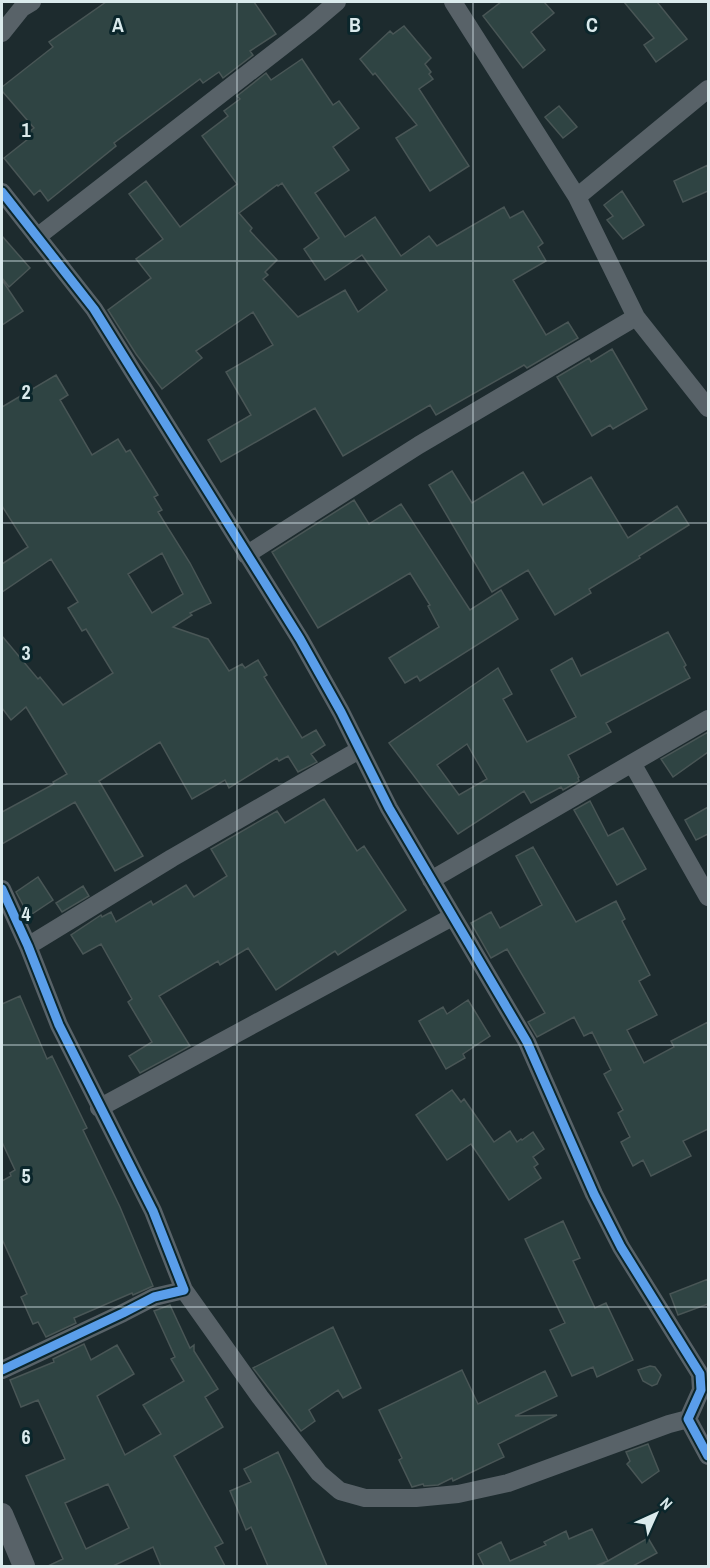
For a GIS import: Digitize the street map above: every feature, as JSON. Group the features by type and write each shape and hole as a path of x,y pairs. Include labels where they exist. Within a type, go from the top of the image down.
{"street":[{"path":"2,33 22,8 32,2"},
{"path":"37,237 302,32 337,2"},
{"path":"453,2 577,197 636,317 708,408"},
{"path":"577,197 708,89"},
{"path":"2,192 94,309 300,639 431,880 527,1042 594,1194 621,1247 700,1374 701,1389 688,1419"},
{"path":"246,555 419,445 636,317"},
{"path":"431,880 708,719"},
{"path":"28,946 172,858 359,750"},
{"path":"632,763 708,897"},
{"path":"2,889 28,946 59,1025 153,1211 184,1290 260,1397 319,1473 340,1491 365,1498 416,1498 458,1494 508,1482 688,1419"},
{"path":"99,1108 452,917"},
{"path":"2,1370 154,1297 184,1290"},
{"path":"688,1419 708,1456"},
{"path":"2,1514 24,1566"}],"building":[{"path":"106,2 254,2 276,34 250,51 253,55 223,78 219,72 203,83 200,79 114,143 116,146 48,201 40,190 34,195 4,158 33,135 30,131 34,128 2,91 2,87 53,47 49,42"},
{"path":"501,2 544,2 554,13 531,32 545,50 523,68 483,16"},
{"path":"624,2 657,2 687,39 656,62 644,45 654,38"},
{"path":"404,26 431,58 425,64 433,79 419,89 469,166 430,191 396,138 417,125 375,73 373,75 360,59 390,31 393,34"},
{"path":"302,59 333,105 339,101 359,128 333,147 349,170 315,193 345,237 375,217 401,256 429,236 437,246 504,207 510,218 523,211 543,243 538,247 546,261 513,280 546,335 568,322 578,338 527,368 524,365 436,415 430,405 343,456 315,408 221,462 208,440 251,415 226,372 273,345 253,312 196,351 202,358 162,389 108,310 151,278 136,259 163,239 129,194 146,181 180,227 237,184 202,136 228,116 224,111 240,99 237,96 266,73 271,80","holes":["282,183 319,238 304,249 325,280 362,255 387,290 358,312 345,290 298,317 263,279 268,275 265,272 277,260 250,231 252,228 239,213"]},
{"path":"559,106 577,127 563,138 545,117"},
{"path":"708,165 708,191 683,202 674,181"},
{"path":"622,191 644,225 623,239 607,220 613,216 604,205"},
{"path":"2,236 30,268 9,287 2,278"},
{"path":"2,280 23,311 2,325"},
{"path":"612,349 647,409 613,429 610,425 592,436 557,377 589,358 591,362"},
{"path":"56,375 68,395 60,400 92,455 118,439 126,452 130,450 158,495 154,497 162,510 158,512 190,563 211,603 190,613 192,615 173,627 208,639 229,671 242,664 245,668 258,660 267,675 264,677 302,738 316,730 325,745 311,754 317,762 298,772 288,756 279,761 277,758 229,788 225,780 192,799 160,742 99,781 143,856 115,871 75,802 2,844 2,812 54,784 53,782 67,774 26,707 11,720 2,708 2,636 63,705 113,673 86,629 82,631 68,608 78,602 51,559 2,592 2,564 28,547 2,506 2,407","holes":["162,553 183,594 152,613 128,574"]},
{"path":"452,471 472,503 523,472 543,505 591,477 628,538 677,506 689,525 589,589 591,593 555,615 528,570 492,592 429,485"},
{"path":"354,500 369,524 401,504 470,610 501,590 518,619 420,681 417,676 405,683 389,658 439,627 428,606 430,605 410,573 318,628 272,552"},
{"path":"668,632 686,665 684,667 690,678 606,723 611,732 568,755 579,781 563,790 561,787 531,803 524,791 458,834 389,743 498,668 512,694 503,699 527,742 576,717 551,670 572,658 581,676","holes":["467,744 487,779 459,795 437,765"]},
{"path":"708,732 708,752 673,777 661,759"},
{"path":"324,799 357,851 364,846 406,910 338,955 335,951 276,990 248,948 220,965 218,961 159,996 190,1046 140,1073 129,1056 152,1042 128,1002 132,999 101,944 83,954 71,935 101,915 102,917 111,912 116,922 151,901 153,905 186,885 194,897 227,876 211,849 277,811 285,823"},
{"path":"590,801 608,836 623,828 646,869 617,885 574,810"},
{"path":"708,807 708,834 696,840 685,820"},
{"path":"533,847 576,922 616,901 625,919 622,921 650,975 639,981 657,1015 627,1030 644,1063 674,1047 671,1041 708,1022 708,1129 683,1141 691,1156 651,1176 643,1160 633,1166 621,1142 630,1137 618,1113 623,1110 604,1074 611,1070 592,1032 584,1036 574,1017 537,1037 528,1022 545,1013 507,949 491,958 471,923 491,912 500,928 542,905 516,856"},
{"path":"38,877 53,900 29,916 16,892"},
{"path":"83,886 89,896 62,912 56,903"},
{"path":"20,996 47,1059 52,1056 87,1128 83,1130 120,1207 153,1286 74,1318 76,1323 46,1337 38,1322 33,1324 21,1297 27,1294 2,1239 2,1181 11,1176 10,1173 15,1170 2,1142 2,1004"},
{"path":"468,1000 490,1036 463,1054 465,1058 446,1069 419,1021 443,1007 447,1014"},
{"path":"452,1090 461,1102 464,1099 494,1142 510,1131 517,1142 533,1132 544,1149 533,1157 538,1164 534,1167 541,1178 509,1200 471,1144 447,1160 416,1115"},
{"path":"563,1221 580,1258 573,1261 595,1308 606,1303 633,1360 597,1377 593,1367 572,1376 550,1330 565,1323 525,1239"},
{"path":"708,1279 708,1304 678,1315 670,1294"},
{"path":"170,1305 190,1348 194,1345 194,1351 218,1389 205,1397 223,1427 174,1456 223,1543 215,1547 225,1566 161,1566 153,1547 113,1566 48,1566 63,1559 26,1476 65,1459 38,1400 21,1407 10,1380 54,1362 53,1359 84,1344 91,1360 117,1345 134,1374 97,1396 125,1455 161,1434 143,1405 184,1381 171,1359 175,1357 154,1311","holes":["108,1484 129,1528 86,1549 65,1503"]},
{"path":"333,1327 361,1388 343,1398 338,1390 309,1410 315,1421 301,1431 253,1368"},
{"path":"650,1366 655,1367 661,1375 657,1384 652,1386 643,1381 638,1370"},
{"path":"462,1370 478,1404 545,1371 557,1396 515,1416 557,1415 498,1444 504,1457 453,1481 452,1478 438,1485 424,1486 423,1484 412,1487 399,1460 402,1458 379,1410"},
{"path":"648,1444 659,1471 642,1483 627,1464 630,1461 626,1452"},
{"path":"278,1452 327,1566 268,1566 251,1527 246,1530 230,1491 251,1482 244,1469"},
{"path":"592,1529 608,1561 595,1566 484,1566 478,1554 501,1542 510,1561 546,1545 544,1542 566,1531 569,1539"},
{"path":"648,1538 657,1553 633,1566 599,1566"}],"cycle path":[{"path":"2,192 94,309 300,639 341,712 389,808 527,1042 594,1194 621,1247 700,1374 701,1390 688,1419 708,1456"},
{"path":"2,889 28,946 59,1025 153,1211 184,1290 154,1297 2,1370"}]}
